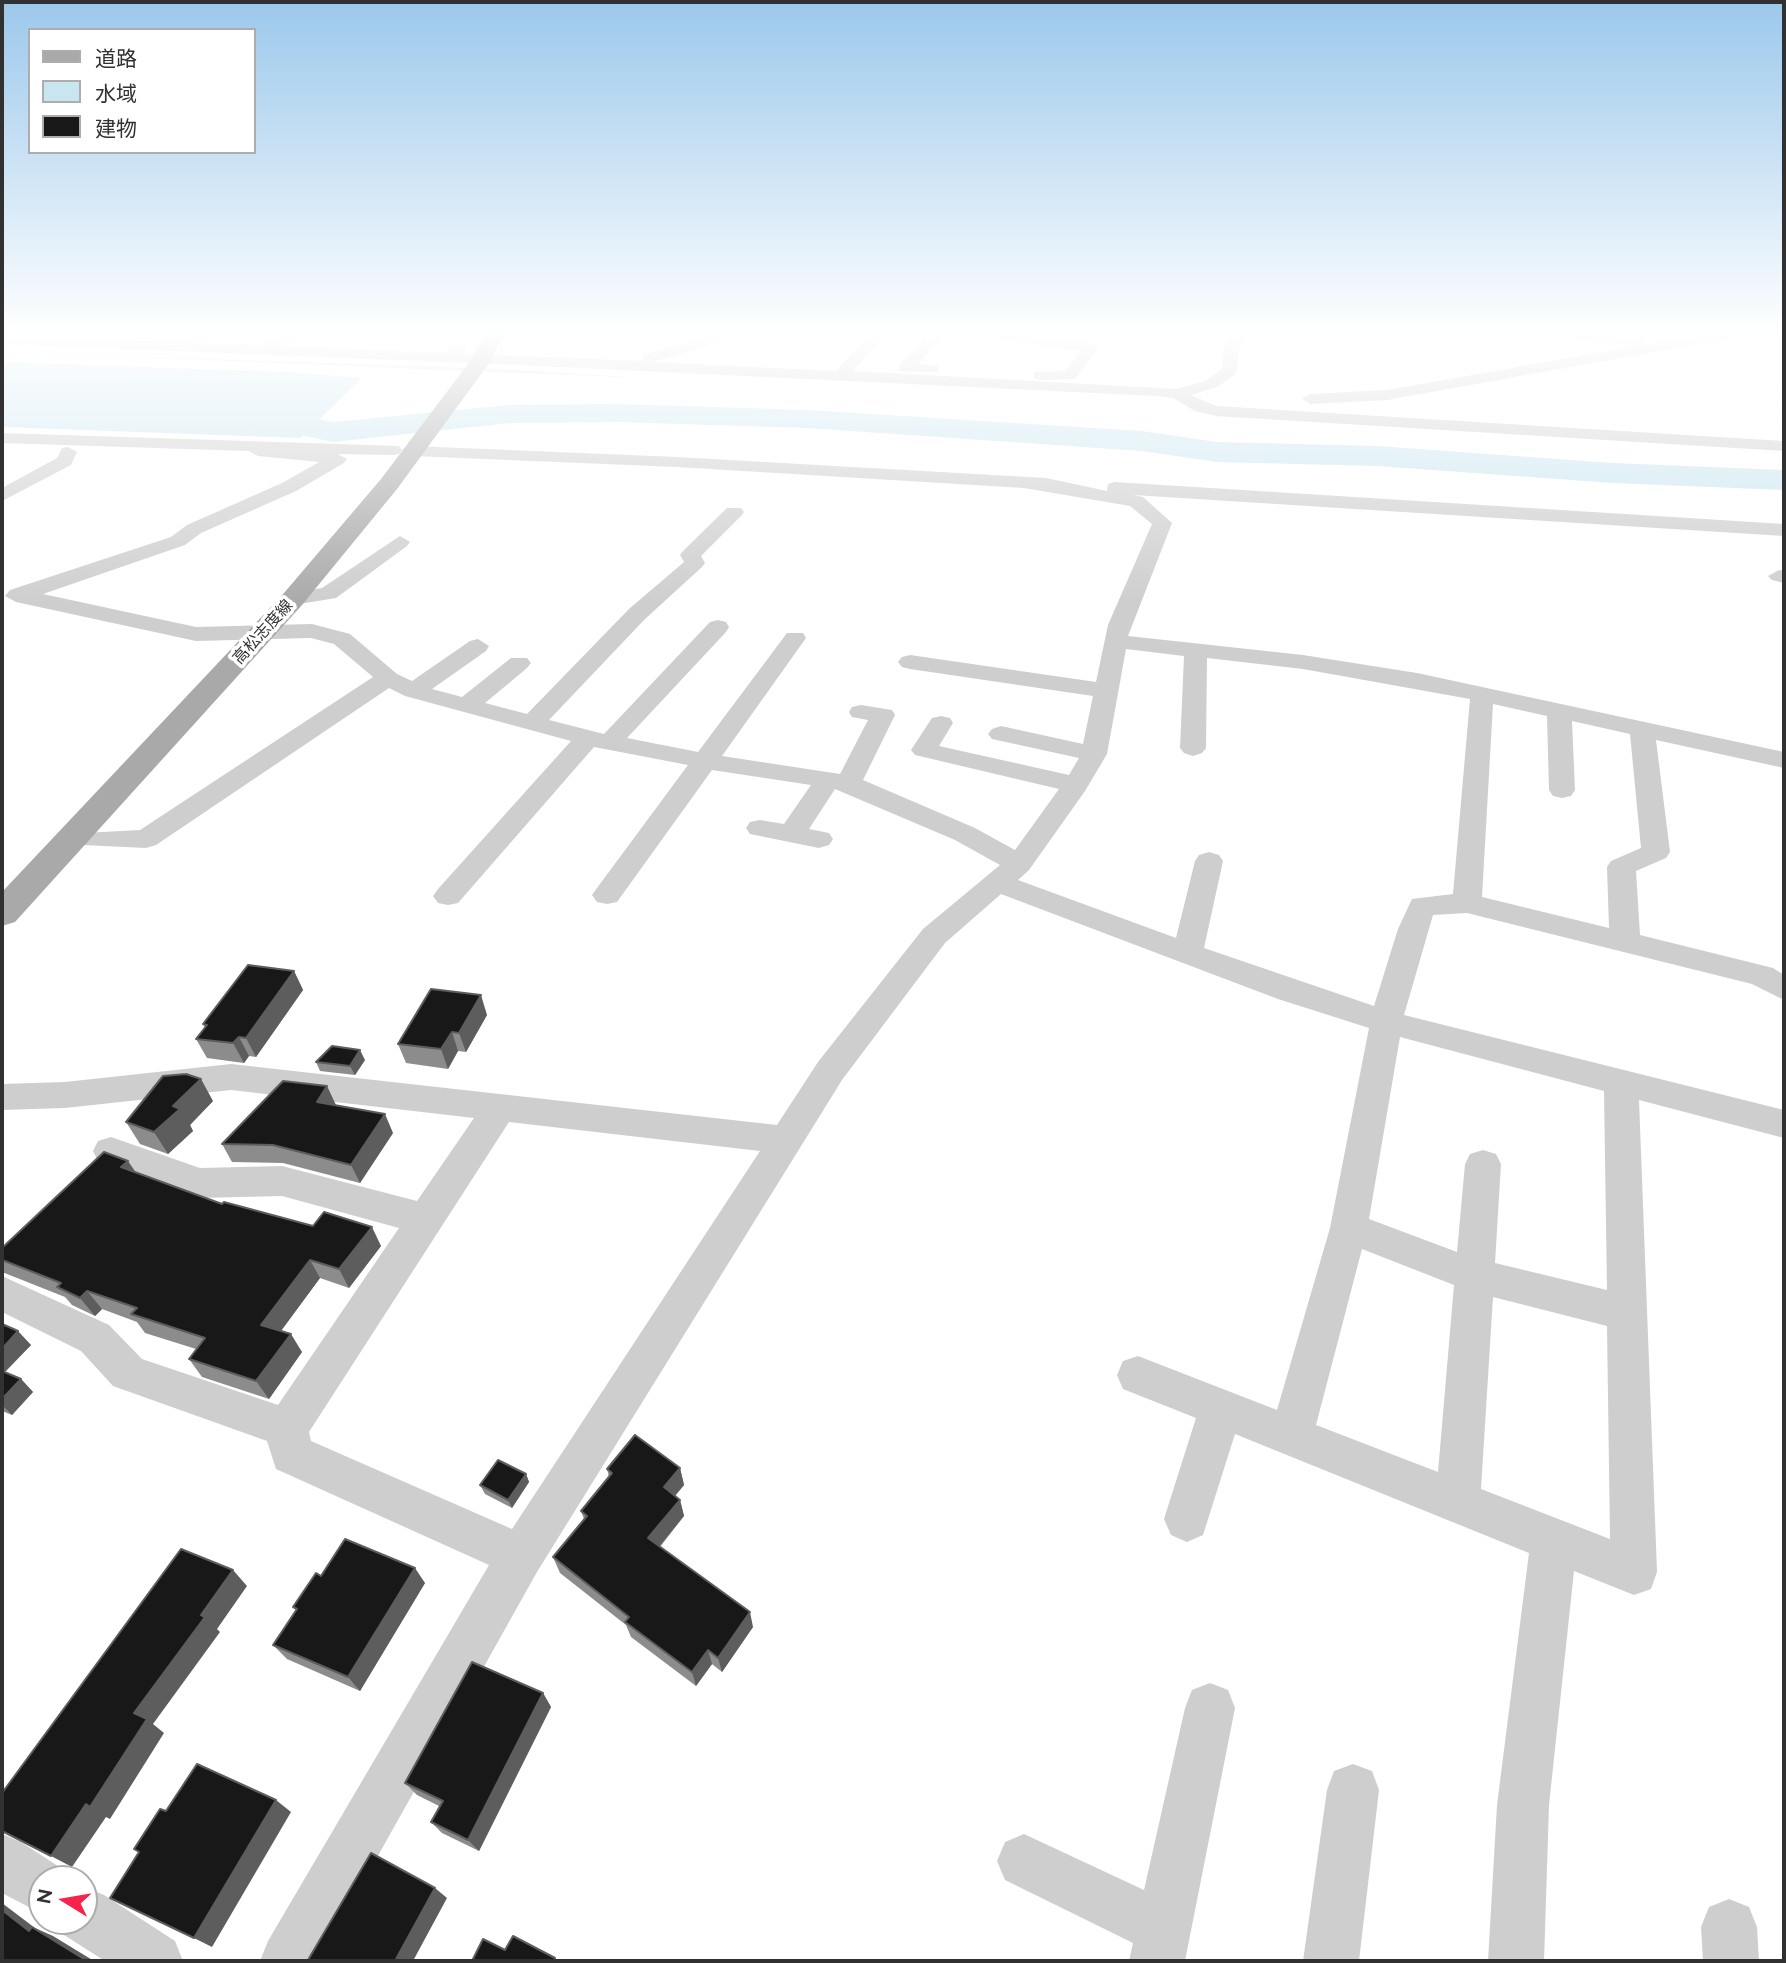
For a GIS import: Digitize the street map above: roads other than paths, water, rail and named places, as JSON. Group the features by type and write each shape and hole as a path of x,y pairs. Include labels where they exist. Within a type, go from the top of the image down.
{"main road":[{"name":"高松志度線","path":"2,878 252,632 293,599 422,422"},
{"name":"高松志度線","path":"2,914 252,632 404,448"}],"street":[{"path":"1388,422 1784,446"},
{"path":"2,438 404,448 691,462 1784,532"},
{"path":"2,438 68,452 158,442"},
{"path":"10,598 178,541 194,529 289,487 338,458 258,451 255,445"},
{"path":"2,495 65,461 68,452"},
{"path":"288,1961 521,1556 830,1071 934,936 1009,874 1076,785 1094,754 1119,625 1163,523 1136,501 1026,482"},
{"path":"531,724 637,614 695,563 690,555 734,512"},
{"path":"293,599 328,593 400,542"},
{"path":"10,598 196,634 312,631 342,639 389,679 413,691 598,740 705,761 838,782 965,834 1009,874 1188,953 1289,991 1386,1022 1784,1124"},
{"path":"448,896 598,740 718,627"},
{"path":"607,895 795,638"},
{"path":"1116,641 1303,662 1482,694 1784,760"},
{"path":"413,691 478,646"},
{"path":"1193,748 1196,650"},
{"path":"910,662 989,680 1105,691"},
{"path":"466,706 519,663"},
{"path":"93,839 146,839 371,687 389,679"},
{"path":"1467,903 1482,694"},
{"path":"1559,711 1562,790"},
{"path":"792,834 838,782 883,715 861,712"},
{"path":"941,723 923,750 1076,785"},
{"path":"1625,940 1620,867 1656,852 1642,729"},
{"path":"1001,734 1094,754"},
{"path":"760,828 819,839"},
{"path":"1188,953 1209,860"},
{"path":"1291,1436 1349,1228 1386,1022 1422,906 1467,903 1762,976 1784,989"},
{"path":"2,1097 65,1095 231,1077 786,1140"},
{"path":"167,1082 101,1160 198,1183 282,1181 428,1220"},
{"path":"1138,1375 1634,1572 1620,1083"},
{"path":"499,1109 428,1220 287,1428 291,1454 521,1556"},
{"path":"1458,1502 1477,1276 1483,1164"},
{"path":"1349,1228 1477,1276 1627,1313"},
{"path":"2,1293 95,1338 128,1373 287,1428"},
{"path":"1187,1519 1221,1408"},
{"path":"1516,1961 1523,1805 1554,1541"},
{"path":"1024,1861 1160,1945 1210,1709"},
{"path":"1331,1961 1353,1790"},
{"path":"2,1861 28,1878"},
{"path":"98,1924 155,1961"}],"water":[{"path":"2,422 317,422 300,438 2,427"}],"waterway":[{"path":"283,422 333,432 435,422"},
{"path":"847,422 1142,441 1217,452 1377,456 1613,473 1784,480"}]}
